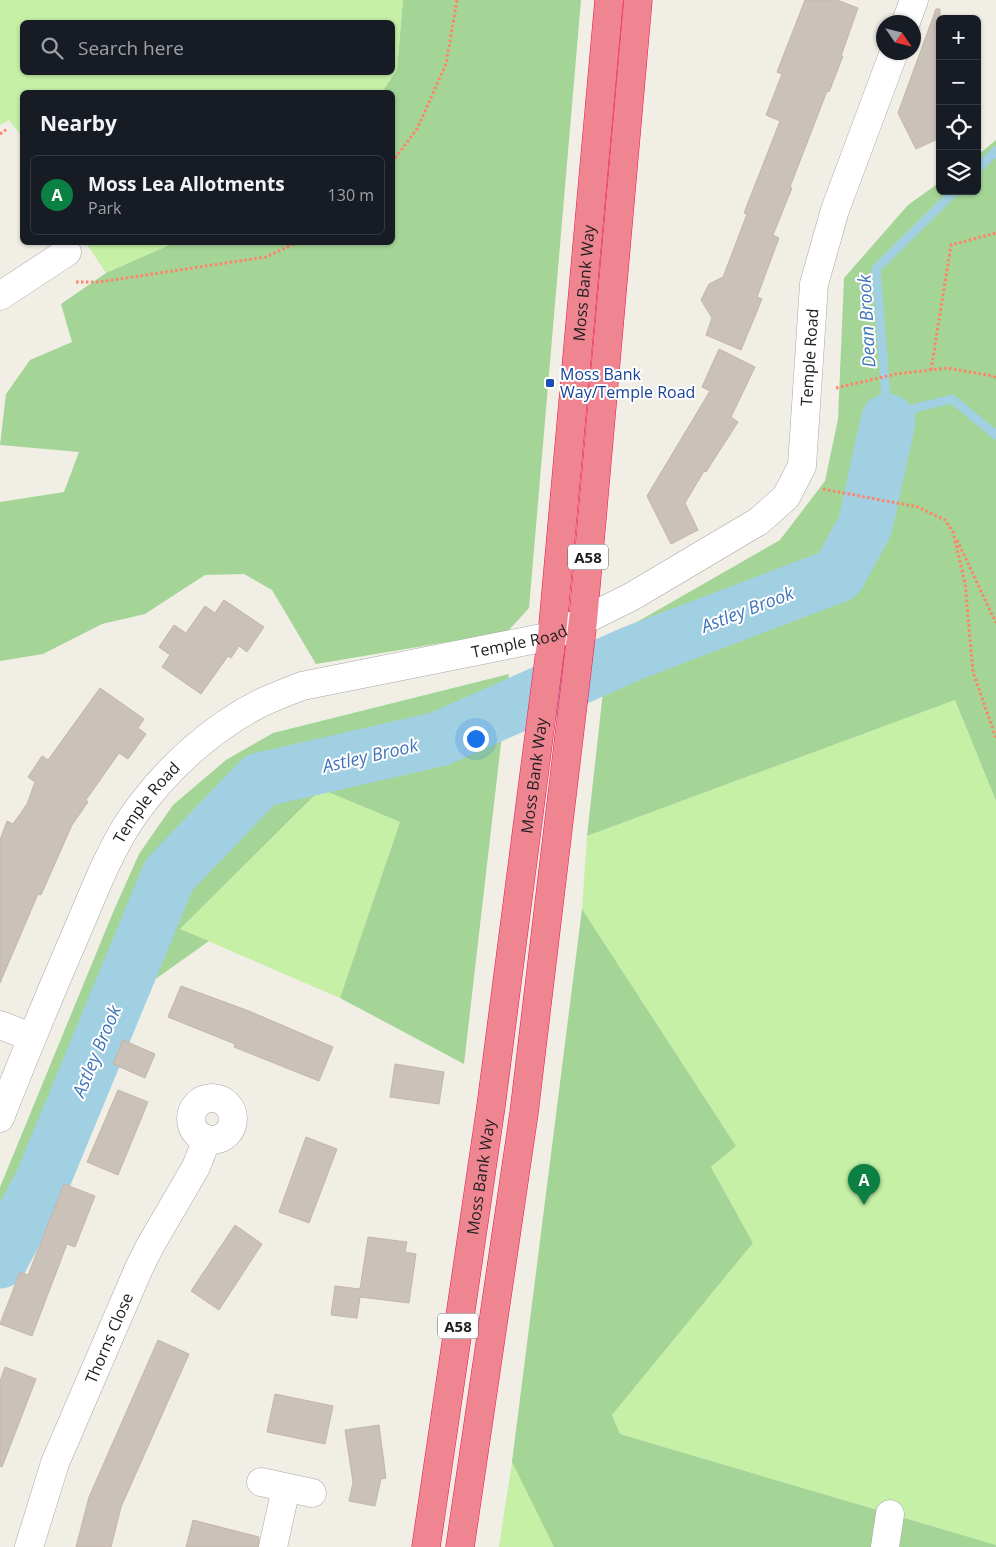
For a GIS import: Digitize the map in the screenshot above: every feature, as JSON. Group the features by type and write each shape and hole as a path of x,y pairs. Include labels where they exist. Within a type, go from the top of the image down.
{"highway":[{"name":"Moss Bank Way","path":"426,1547 491,1106 552,636 608,0"},
{"name":"Moss Bank Way","path":"460,1547 524,1113 582,620 638,0"}],"street":[{"path":"909,15 914,0"},
{"name":"Temple Road","path":"0,1118 31,1037 100,879 133,817 174,768 226,723 263,702 302,686 552,636 630,597 759,521 786,497 802,466 814,284 835,210 891,60"},
{"path":"0,296 67,252"},
{"path":"0,1025 31,1037"},
{"name":"Thorns Close","path":"29,1547 55,1464 135,1277 150,1246 196,1167 207,1139"},
{"path":"273,1547 286,1488"},
{"path":"885,1547 890,1514"}],"path":[{"path":"395,158 417,129 446,64 457,0"},
{"path":"0,134 7,129"},
{"path":"931,370 951,245 996,233"},
{"path":"70,282 99,282 266,257 292,245"},
{"path":"806,394 896,374 947,368 996,378"},
{"path":"793,484 918,507 945,520 953,532 996,622"},
{"path":"953,532 965,583 973,672 996,738"}],"green space":[{"path":"0,0 403,0 397,70 395,73 395,20 20,20 20,75 394,75 383,90 20,90 20,134 9,120 0,125"},
{"path":"403,0 581,0 529,608 507,632 316,664 272,590 244,574 205,575 145,614 102,624 43,654 0,661 0,502 64,492 79,452 0,445 6,394 30,360 72,342 61,304 106,273 169,245 395,245 395,90 383,90 397,70"},
{"path":"996,140 996,801 955,700 587,836 609,638 780,540 825,481 838,419 844,278 908,205 936,185 936,195 981,195 981,153"},
{"path":"87,245 169,245 106,273"},
{"path":"509,674 464,1064 340,998 400,822 321,789 180,929 209,941 133,995 56,1178 0,1286 0,1187 139,854 173,805 226,760 273,733"},
{"path":"955,700 996,801 996,1545 620,1434 612,1415 753,1243 711,1167 736,1146 582,909 587,836"},
{"path":"321,789 400,822 340,998 180,929"},
{"path":"582,909 736,1146 711,1167 753,1243 612,1415 620,1434 996,1545 996,1547 554,1547 512,1462"},
{"path":"512,1462 554,1547 499,1547"}],"building":[{"path":"805,0 837,0 858,8 841,56 843,56 829,92 827,91 773,235 779,238 757,297 762,299 741,350 706,335 712,318 701,300 709,284 723,277 747,214 744,213 780,121 766,115 782,74 777,72"},
{"path":"936,9 940,9 940,15 936,15 936,140 916,149 898,113 917,60 921,60 921,50"},
{"path":"719,349 755,367 731,417 738,422 706,472 704,471 685,503 698,530 671,544 647,496 710,391 702,387"},
{"path":"224,600 264,627 247,652 239,646 231,658 228,656 201,694 162,667 170,655 159,647 174,625 186,633 205,606 215,613"},
{"path":"100,688 144,719 138,728 146,734 128,759 119,753 86,800 88,802 72,825 41,895 38,894 0,983 0,840 7,821 13,824 27,804 35,782 28,777 42,756 48,760"},
{"path":"181,986 249,1011 333,1047 319,1081 234,1047 235,1044 168,1017"},
{"path":"123,1040 155,1054 145,1078 113,1064"},
{"path":"395,1064 444,1072 439,1104 390,1097"},
{"path":"118,1090 148,1102 118,1175 87,1162"},
{"path":"306,1137 337,1149 309,1223 279,1212"},
{"path":"64,1184 95,1196 75,1247 67,1244 32,1336 0,1324 20,1272 28,1275"},
{"path":"235,1225 262,1244 219,1310 191,1291"},
{"path":"368,1237 407,1242 405,1252 416,1254 409,1303 360,1297 357,1318 331,1315 335,1286 360,1289"},
{"path":"158,1340 189,1354 121,1507 111,1547 76,1547 89,1497"},
{"path":"5,1367 36,1379 2,1467 0,1466 0,1381"},
{"path":"275,1394 333,1406 325,1444 267,1432"},
{"path":"379,1425 386,1478 381,1479 375,1506 349,1501 353,1482 345,1430"},
{"path":"193,1520 259,1537 258,1547 186,1547"}],"waterway":[{"name":"Dean Brook","path":"981,165 996,151"},
{"name":"Dean Brook","path":"951,195 876,269 888,421 919,407 952,399 996,435"},
{"name":"Astley Brook","path":"0,1261 42,1182 169,875 260,780 439,739 633,653 838,575 865,526 888,421"}],"place":[{"name":"Moss Bank Way/Temple Road","path":"550,383"},
{"name":"Moss Lea Allotments","path":"864,1205"}]}
